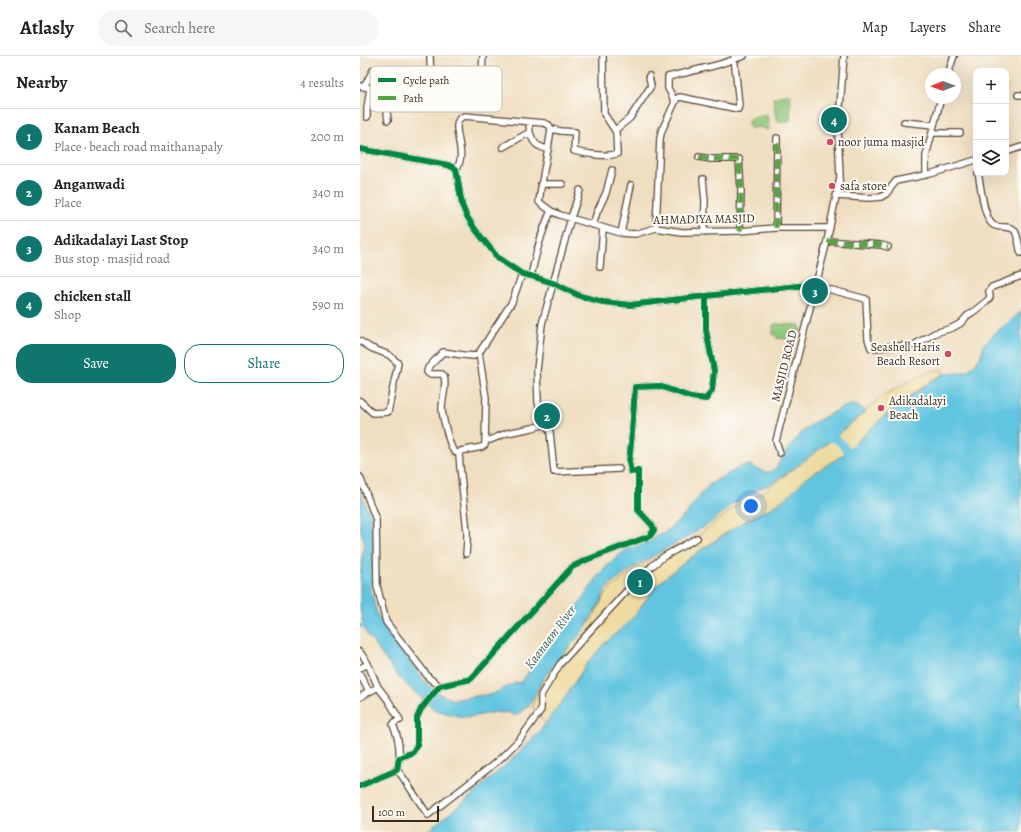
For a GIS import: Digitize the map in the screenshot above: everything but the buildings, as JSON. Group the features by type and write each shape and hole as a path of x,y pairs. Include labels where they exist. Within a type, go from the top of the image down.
{"street":[{"path":"430,56 430,66"},
{"path":"482,66 483,56"},
{"path":"603,56 604,114 616,132 617,154 615,155 574,151 574,132 561,131 551,128 549,124 464,116 460,117 457,121 457,129 462,153 459,165 456,169 462,205 466,215 474,229 498,258 522,274 553,283 580,296 603,302 630,305 816,284 820,287 866,299 868,339 871,348 914,345 935,333 952,328 988,300 990,297 989,291 992,287 1021,276"},
{"path":"675,102 668,88 668,77 744,56"},
{"name":"MASJID ROAD","path":"780,452 776,441 830,228 840,177 838,131 844,56"},
{"path":"950,68 954,56"},
{"path":"656,228 660,138 662,130 677,98 680,97 738,109 739,105 734,58"},
{"path":"367,117 365,87 370,76"},
{"path":"615,130 630,118 652,86 649,76"},
{"path":"926,175 926,156 939,104"},
{"path":"387,112 388,120"},
{"path":"530,122 528,128 536,145 548,150"},
{"path":"904,122 934,125"},
{"path":"531,276 537,246 551,211 539,202 551,128"},
{"path":"502,147 530,132"},
{"path":"932,132 960,133"},
{"path":"776,228 777,138"},
{"path":"1009,151 1021,147"},
{"path":"360,149 448,165 456,169"},
{"path":"699,157 711,159 739,159 741,191 740,231"},
{"path":"836,196 869,198 881,197 886,194 896,181 926,175 973,162"},
{"path":"594,225 597,212 606,193 612,170"},
{"path":"979,176 986,216 995,226 1012,228 1015,231 1021,252"},
{"path":"703,180 705,201 704,232"},
{"path":"541,184 562,184"},
{"path":"621,233 631,185"},
{"path":"580,190 542,324 537,370 538,402 543,421 550,432 554,472 618,469"},
{"name":"AHMADIYA MASJID","path":"551,211 621,233 635,234 656,228 682,232 704,232 776,228 830,228"},
{"path":"600,267 603,228"},
{"path":"827,240 882,245 888,247"},
{"path":"459,454 454,452 452,449 443,420 442,408 444,396 444,376 442,374 429,374 427,372 428,368 443,352 474,356 480,353 512,302 522,274"},
{"path":"399,758 413,752 417,745 417,718 421,709 439,687 471,679 572,567 586,560 650,536 654,530 652,525 638,510 638,471 631,472 629,462 635,387 659,386 691,397 706,399 712,390 714,371 706,330 706,296"},
{"path":"360,340 371,348 389,355 398,362 388,412 373,413 360,401"},
{"path":"459,454 461,451 482,447 485,445 486,398 480,353"},
{"path":"485,440 490,440 507,433 546,424"},
{"path":"459,454 467,531 466,554"},
{"path":"360,477 376,520 377,586 386,622 429,678 439,687"},
{"path":"360,652 368,664 378,687 400,720 395,722 393,725 400,747 397,770 428,815 502,757 520,739 541,710 541,695 560,664 631,586 663,557 697,538"},
{"path":"360,668 368,664"},
{"path":"360,674 369,692"},
{"path":"360,697 378,687"},
{"path":"360,786 397,770"}],"green space":[{"path":"791,94 790,120 781,122 776,119 773,98"},
{"path":"765,114 767,115 769,129 767,130 760,127 751,128 749,126 748,120"},
{"path":"773,325 799,325 801,328 799,336 795,339 777,338 773,334"}],"sand":[{"path":"942,369 944,374 919,389 896,406 853,445 848,452 806,478 788,496 773,507 740,524 698,552 657,585 631,620 604,644 586,665 566,696 545,724 532,706 544,677 593,618 603,598 611,588 638,567 695,538 739,504 762,493 834,438 844,423 856,421 877,399 926,372"}],"water":[{"path":"1021,312 1021,832 426,832 471,796 540,731 566,696 586,665 604,644 631,620 657,585 665,578 698,552 740,524 773,507 788,496 806,478 848,452 853,445 885,416 933,380 944,374 967,371 980,358 984,344"},
{"path":"851,405 857,406 866,411 793,469 772,483 732,504 713,521 641,563 606,589 601,601 583,631 544,677 529,705 514,716 508,712 495,712 462,717 435,710 399,678 366,633 360,606 360,579 364,541 360,528 360,490 371,519 374,564 371,591 377,614 390,637 418,671 424,681 440,694 454,700 493,694 515,683 522,682 537,659 558,636 598,576 610,563 626,550 648,542 664,533 686,514 710,484 742,466 750,465 764,472 770,472 776,468 785,453 801,433 813,423 841,408"}],"waterway":[{"name":"Kaanaam River","path":"823,437 838,440 848,452"},
{"path":"360,626 368,623"}],"marked path":[{"path":"776,228 777,138"},
{"path":"699,157 711,159 739,159 741,191 740,231"},
{"path":"827,241 881,245 888,247"}],"cycle path":[{"path":"360,149 448,165 456,169 462,205 466,215 498,258 522,274 553,283 580,296 603,302 630,305 816,284"},
{"path":"360,786 397,770 399,758 413,752 417,745 417,718 421,709 438,688 440,686 471,679 572,567 586,560 650,536 654,530 652,525 638,510 638,471 631,472 629,462 635,387 659,386 691,397 706,399 712,390 714,371 706,330 706,296"}],"place":[{"name":"chicken stall","path":"834,120"},
{"name":"noor juma masjid","path":"830,142"},
{"name":"safa store","path":"832,186"},
{"name":"Adikadalayi Last Stop","path":"815,291"},
{"name":"Seashell Haris Beach Resort","path":"948,354"},
{"name":"Adikadalayi Beach","path":"881,408"},
{"name":"Anganwadi","path":"547,416"},
{"name":"Kanam Beach","path":"640,582"}]}
